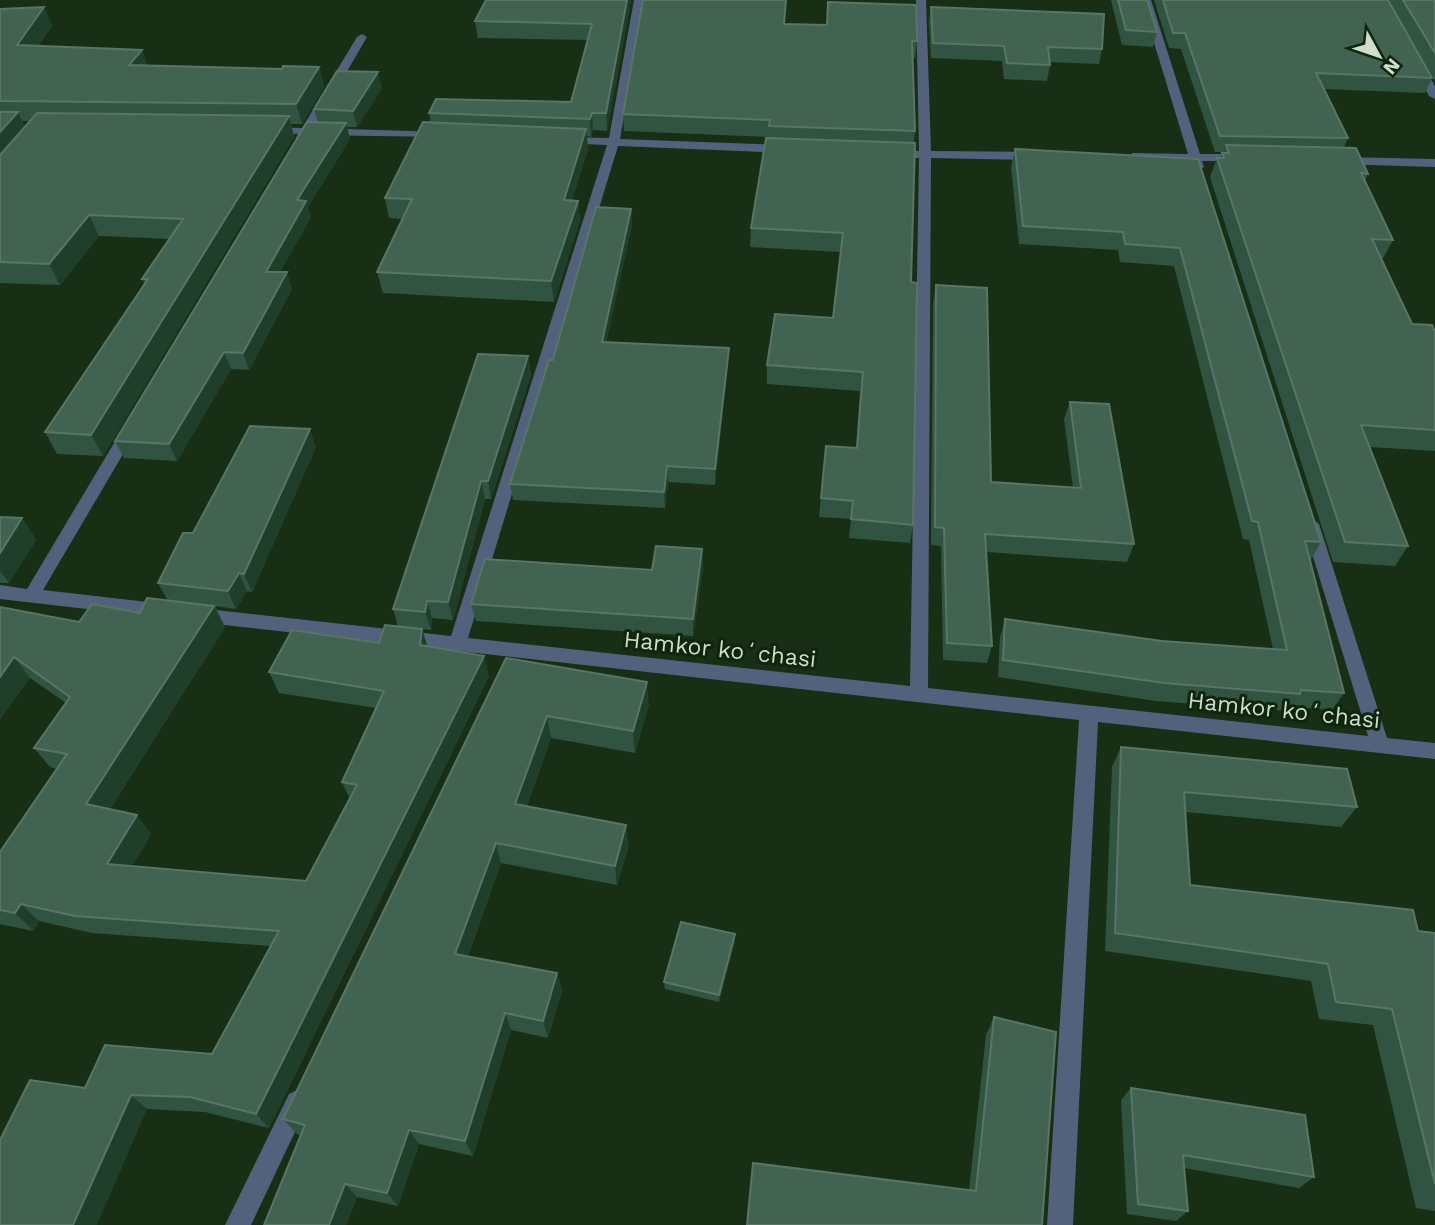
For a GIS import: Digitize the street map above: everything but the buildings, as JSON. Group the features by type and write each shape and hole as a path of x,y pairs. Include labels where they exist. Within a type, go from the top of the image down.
{"street":[{"path":"457,645 614,141 639,0"},
{"path":"919,696 925,156 921,0"},
{"path":"1146,0 1204,183"},
{"path":"293,155 362,37"},
{"path":"1408,48 1435,96"},
{"path":"251,130 460,136"},
{"path":"544,139 803,150"},
{"path":"884,154 1047,156"},
{"path":"1114,157 1262,159"},
{"path":"1328,160 1435,163"},
{"path":"31,596 137,417"},
{"path":"1306,510 1380,745"},
{"name":"Hamkor koʻchasi","path":"0,592 457,645 1435,751"},
{"path":"501,676 513,650"},
{"path":"1060,1225 1089,712"},
{"path":"238,1225 304,1088"}]}
